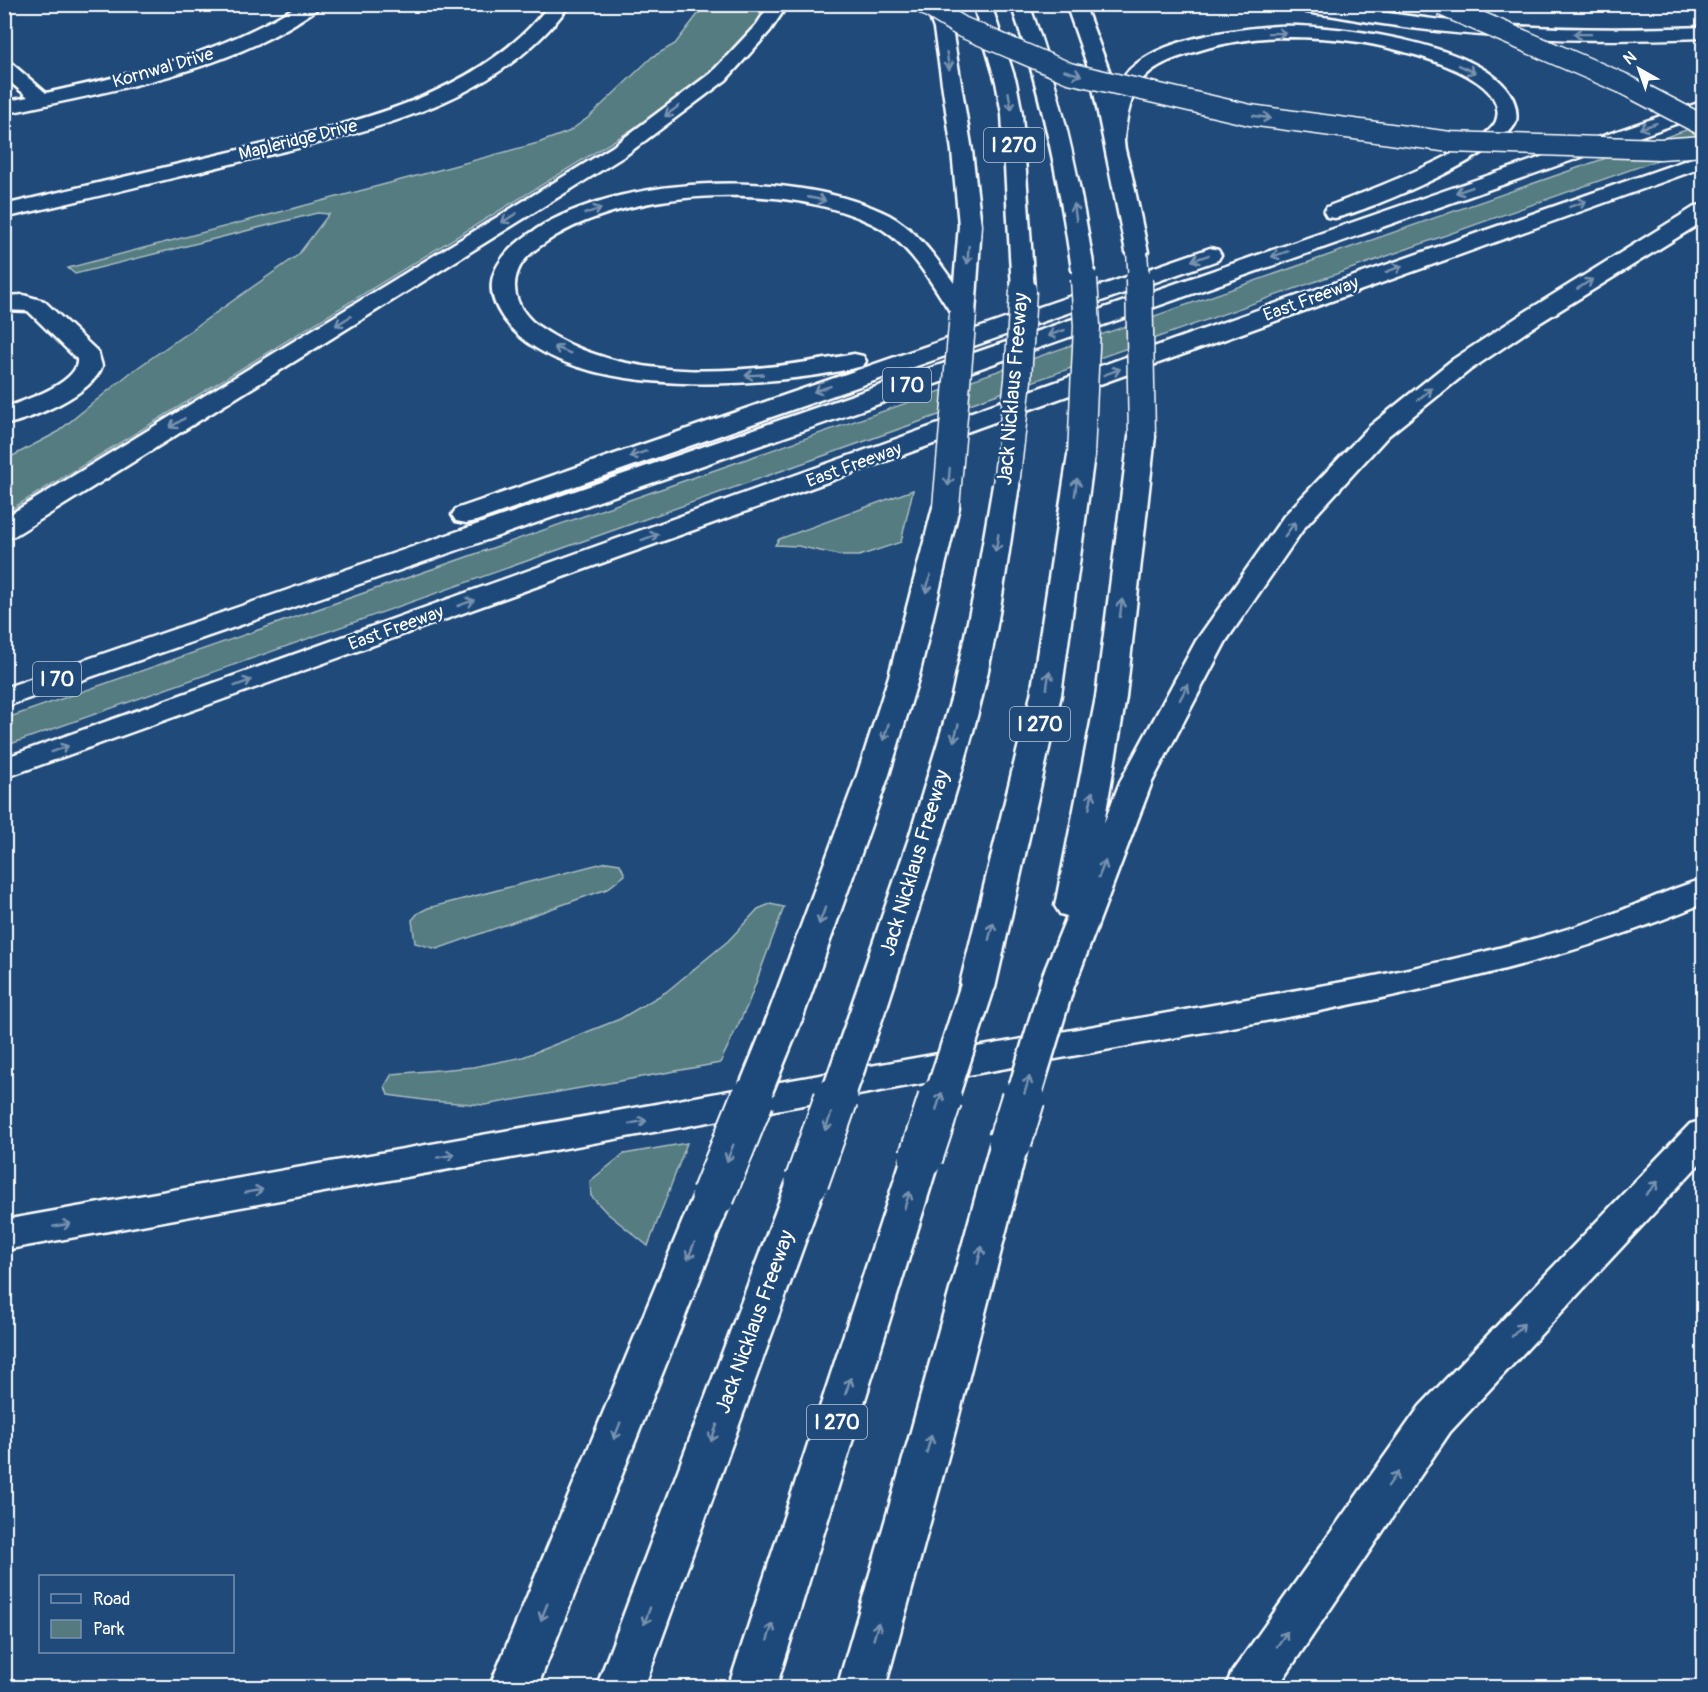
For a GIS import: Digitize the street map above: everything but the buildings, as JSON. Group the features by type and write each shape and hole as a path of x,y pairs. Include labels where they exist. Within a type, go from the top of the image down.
{"main road":[{"name":"Kornwal Drive","path":"4,108 118,82 214,54 270,31 313,4"},
{"name":"Mapleridge Drive","path":"4,212 318,136 393,114 488,71 542,28 561,4"},
{"path":"4,530 619,151 719,76 764,27 779,4"},
{"path":"924,4 962,27 1070,73 1250,115 1450,142 1660,149 1704,146"},
{"path":"513,1688 784,1020 873,775 907,665 946,507 970,225 962,151 945,40 934,4"},
{"name":"Jack Nicklaus Freeway","path":"620,1688 869,1007 925,838 967,696 990,584 1006,485 1018,380 1023,290 1012,114 1006,82 982,4"},
{"name":"I 270","path":"752,1688 977,988 1046,696 1081,455 1087,326 1083,270 1062,142 1046,78 1020,4"},
{"path":"1058,982 1110,697 1142,436 1142,299 1137,252 1100,73 1075,4"},
{"path":"1300,4 1386,19 1512,31 1621,35 1704,32"},
{"path":"1441,4 1622,83 1704,126"},
{"path":"1115,139 1119,104 1140,71 1153,62 1182,49 1241,36 1313,33 1396,45 1456,63 1484,78 1498,90 1506,106 1505,125 1476,148 1335,212"},
{"path":"4,67 42,99"},
{"path":"1313,220 1704,88"},
{"name":"I 70","path":"4,698 1704,107"},
{"name":"East Freeway","path":"4,769 1292,305 1704,160"},
{"path":"956,342 791,372 734,375 651,373 598,363 541,340 510,312 504,293 504,282 511,264 530,243 566,220 633,199 685,192 759,192 821,200 846,206 882,221 919,250 963,314"},
{"path":"861,1688 933,1431 1010,1141 1058,982 1136,782 1211,641 1294,522 1379,430 1461,365 1704,211"},
{"path":"110,661 344,557 1235,246"},
{"path":"4,303 22,302 36,306 89,357 91,364 88,371 72,386 4,418"},
{"path":"4,1235 1433,977 1609,928 1704,890"},
{"path":"1249,1688 1435,1419 1704,1134"}],"green space":[{"path":"705,5 771,5 763,19 736,49 656,115 5,513 5,460 56,433 130,373 298,255 329,214 317,213 75,274 68,268 538,143 568,132 589,117 652,57 675,44"},
{"path":"1703,124 1703,144 5,746 4,719"},
{"path":"913,490 901,542 859,556 843,556 798,546 775,545 779,539"},
{"path":"607,862 620,864 625,875 607,889 437,949 415,943 412,920 418,913 428,908"},
{"path":"770,904 784,907 748,1004 720,1063 485,1105 388,1095 385,1086 392,1074 473,1067 523,1057 620,1019 666,992 728,941 758,909"},
{"path":"687,1143 648,1246 607,1213 591,1196 590,1181 624,1154"}]}
